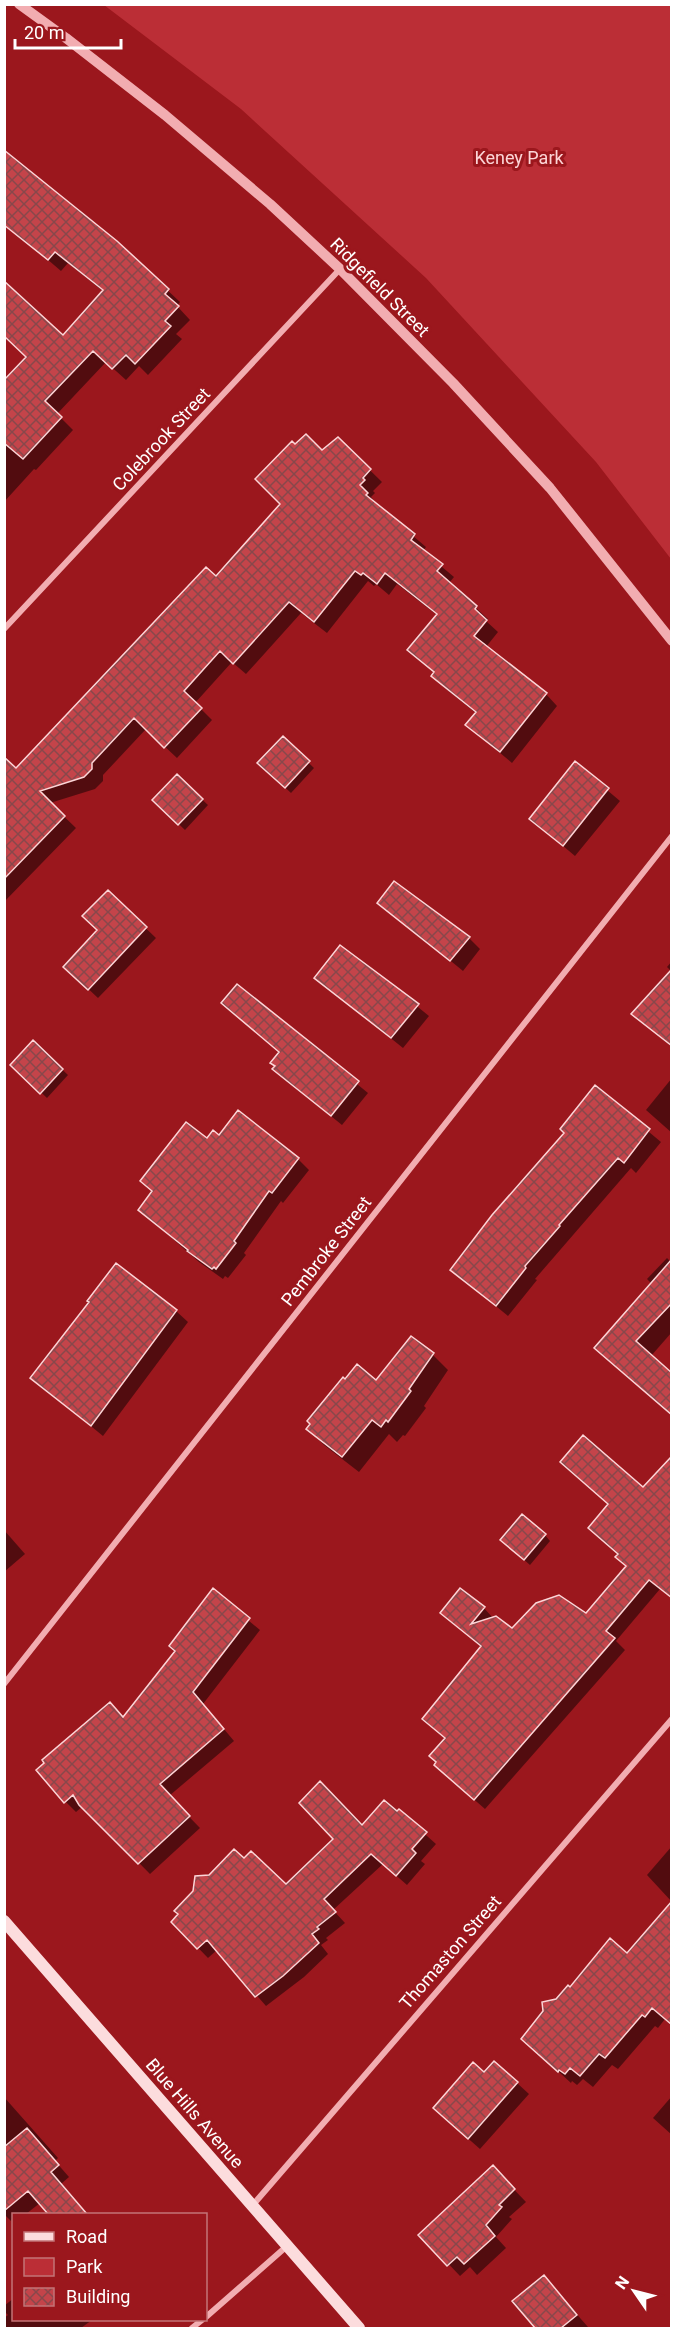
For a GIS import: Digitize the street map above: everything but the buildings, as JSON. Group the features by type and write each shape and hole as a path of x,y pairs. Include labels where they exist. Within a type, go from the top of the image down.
{"main road":[{"name":"Blue Hills Avenue","path":"4,1921 359,2328"}],"street":[{"name":"Ridgefield Street","path":"19,4 165,115 270,204 340,269 453,383 550,488 672,641"},
{"name":"Colebrook Street","path":"4,629 340,269"},
{"name":"Pembroke Street","path":"4,1684 672,836"},
{"name":"Thomaston Street","path":"252,2206 672,1719"},
{"path":"207,2315 287,2246"}],"green space":[{"name":"Keney Park","path":"104,5 671,5 671,559 596,462 426,278 241,109"}]}
